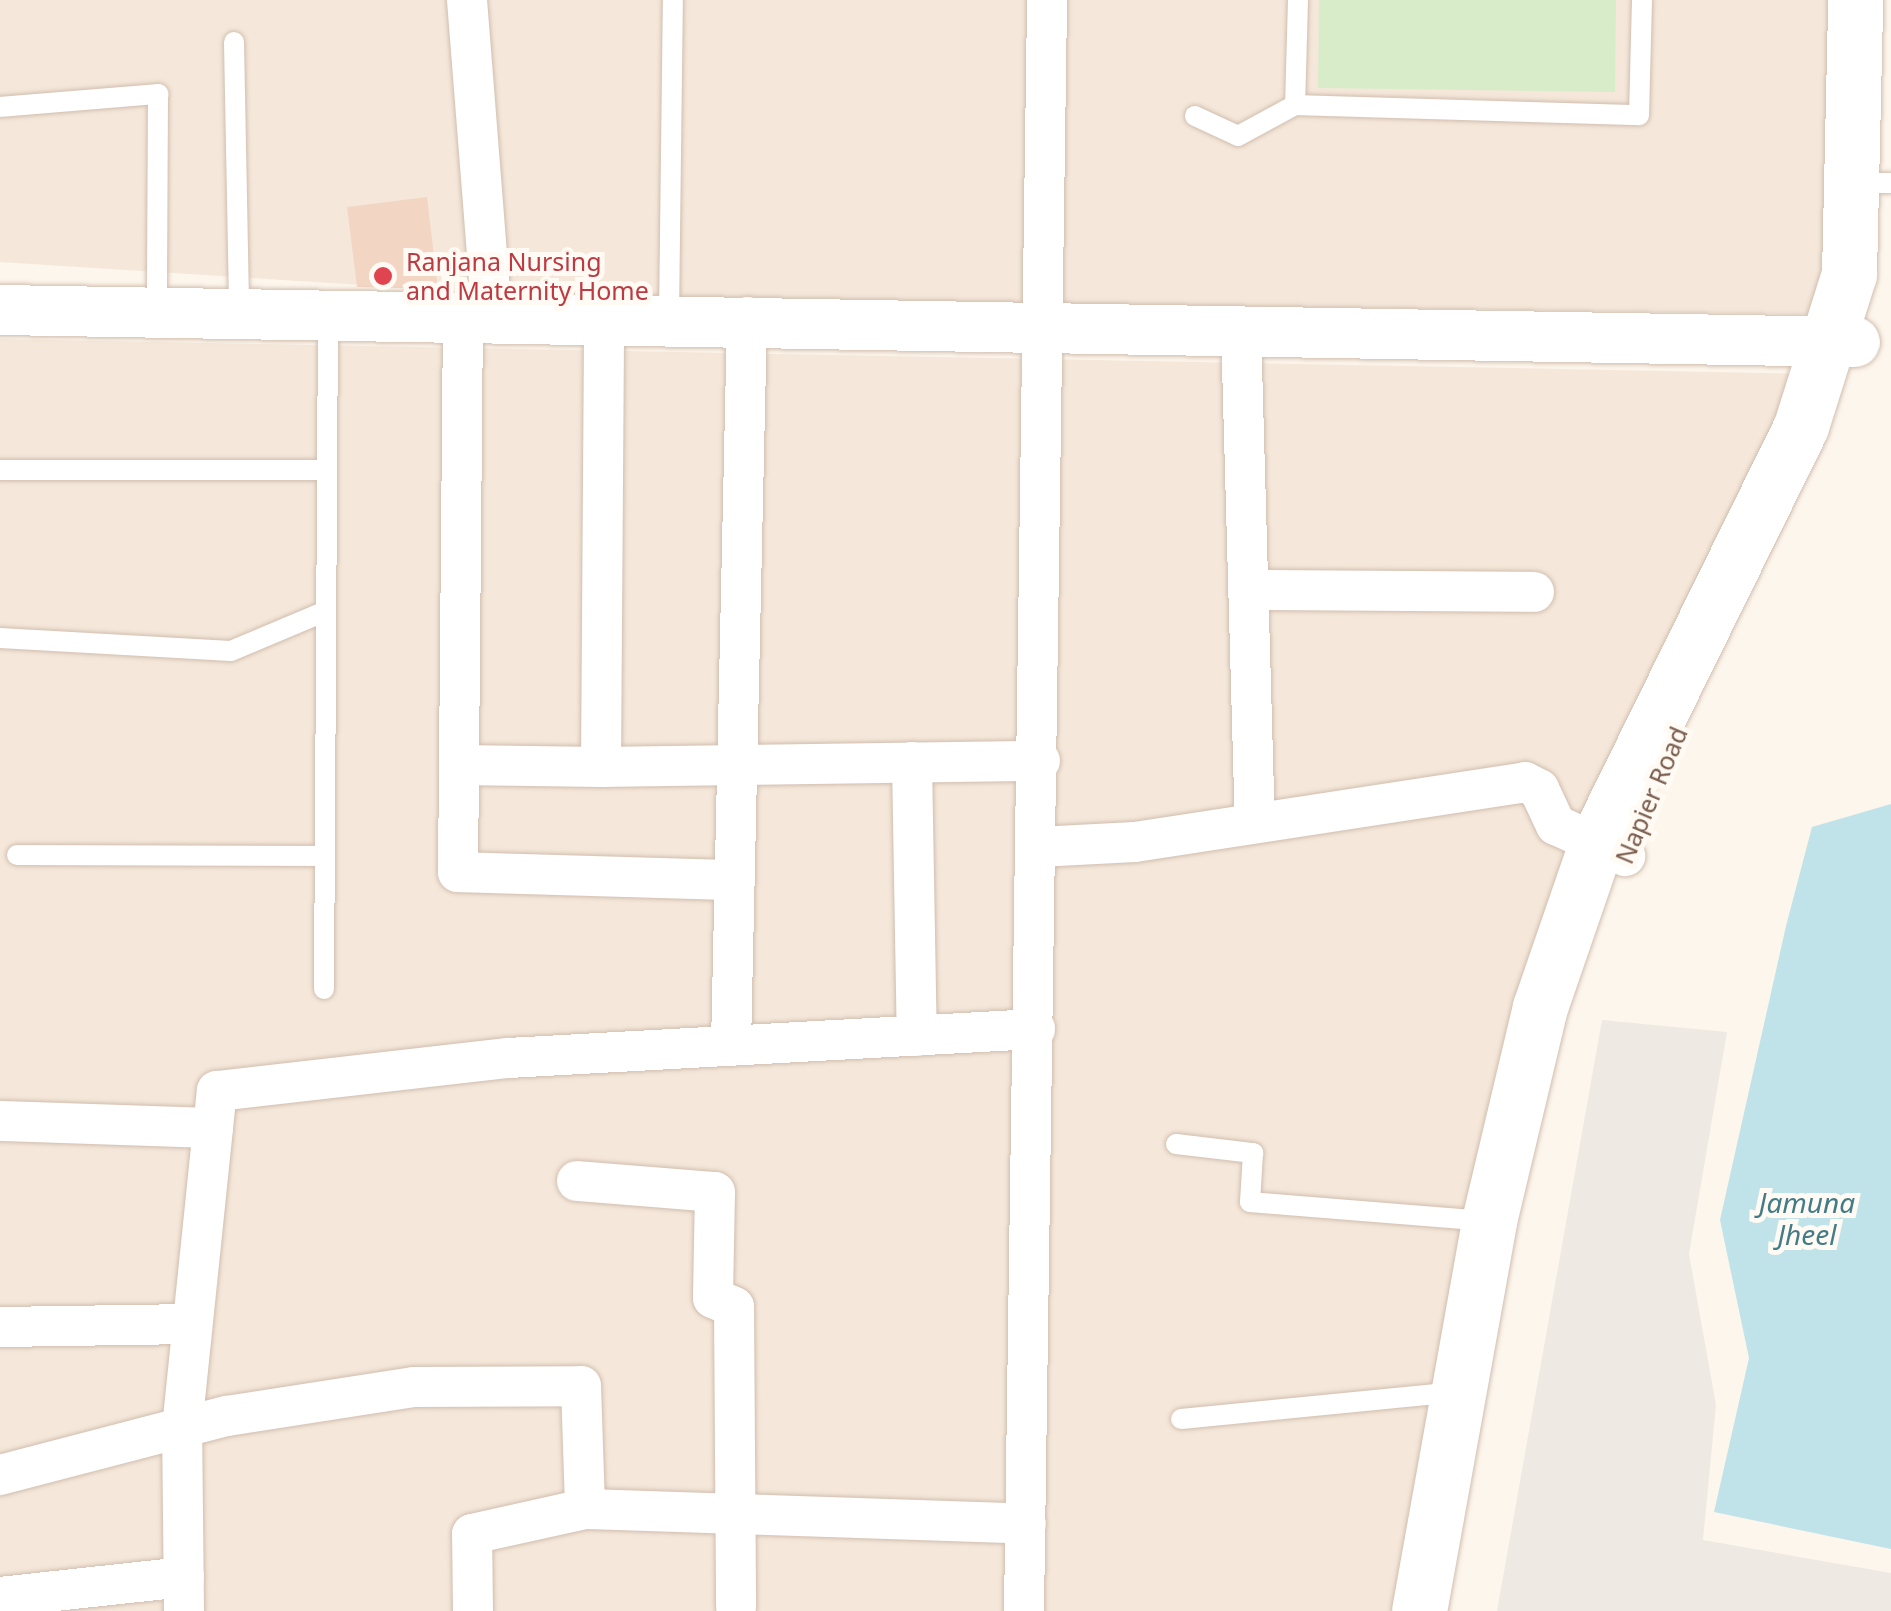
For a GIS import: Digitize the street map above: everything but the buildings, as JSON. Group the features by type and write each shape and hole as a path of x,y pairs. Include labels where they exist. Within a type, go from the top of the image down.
{"main road":[{"path":"1839,342 1849,274 1854,0"},
{"name":"Napier Road","path":"1452,1611 1529,1138 1611,849 1668,749 1832,418 1839,342 1872,288 1884,183 1883,0"},
{"path":"1418,1611 1489,1221 1540,1007 1611,849"}],"street":[{"path":"467,0 478,314 458,872 734,880"},
{"path":"1024,1611 1048,324 1047,0"},
{"path":"0,310 747,317 1839,342"},
{"path":"601,767 604,316"},
{"path":"731,1046 747,317"},
{"path":"1241,328 1255,823"},
{"path":"1250,590 1534,592"},
{"path":"459,765 1040,761"},
{"path":"912,762 917,1036"},
{"path":"1038,846 1135,842 1525,782 1539,789 1556,825 1611,849"},
{"path":"0,1596 184,1594 182,1428 217,1091 508,1058 1035,1029"},
{"path":"0,1120 213,1128"},
{"path":"576,1181 715,1192 713,1298 734,1307 736,1607"},
{"path":"0,1326 192,1324"},
{"path":"0,1476 182,1428 414,1387 582,1386 585,1509"},
{"path":"472,1611 472,1534 585,1509 1026,1524"}],"lane":[{"path":"669,316 673,0"},
{"path":"1295,105 1298,0"},
{"path":"1195,116 1238,136 1295,105 1639,115 1642,0"},
{"path":"234,42 239,312"},
{"path":"0,107 158,94 158,311"},
{"path":"324,989 328,313"},
{"path":"0,470 326,470"},
{"path":"0,638 232,651 326,610"},
{"path":"17,855 324,856"},
{"path":"1176,1144 1253,1154 1250,1202 1489,1221"},
{"path":"1181,1419 1459,1392"}],"shaded area":[{"path":"0,0 1839,0 1822,314 549,297 0,262"},
{"path":"0,339 1821,374 1558,883 1411,1611 0,1611"},
{"path":"1602,1020 1727,1032 1689,1254 1716,1405 1703,1540 1891,1573 1891,1611 1497,1611"}],"green space":[{"path":"1319,0 1616,0 1615,92 1318,88"}],"water":[{"name":"Jamuna Jheel","path":"1891,804 1891,1549 1714,1512 1749,1358 1720,1220 1786,926 1812,827"}],"place":[{"name":"Ranjana Nursing and Maternity Home","path":"383,276"}]}
